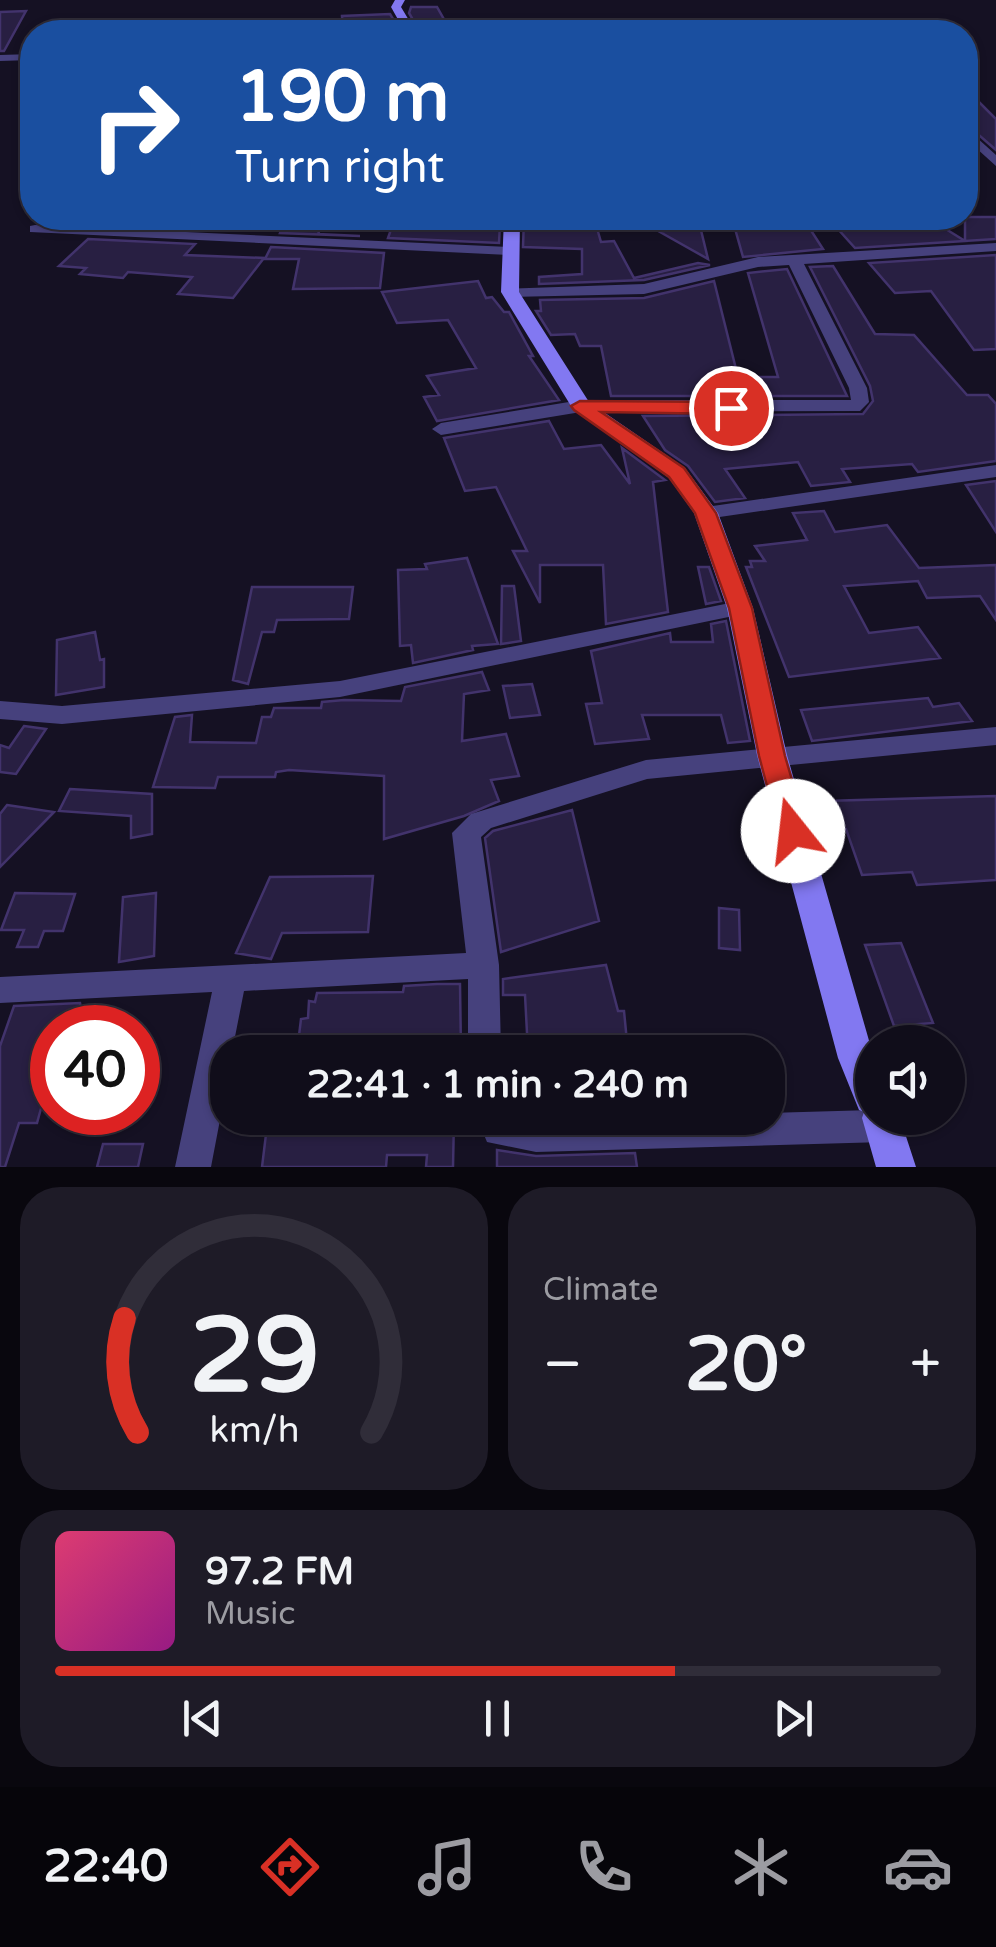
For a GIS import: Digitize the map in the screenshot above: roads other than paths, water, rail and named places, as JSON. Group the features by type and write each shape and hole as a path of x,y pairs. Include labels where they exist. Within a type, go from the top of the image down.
{"street":[{"path":"978,144 996,162"},
{"path":"56,230 509,252"},
{"path":"511,230 510,292 580,406 676,473 706,513 740,608 772,756 855,1054"},
{"path":"510,292 644,289 738,264 996,247"},
{"path":"441,430 580,406 844,410 860,402 858,388 794,258"},
{"path":"706,513 996,471"},
{"path":"0,710 62,714 340,688 740,608"},
{"path":"485,1035 483,965 466,832 482,821 646,770 996,736"},
{"path":"0,990 483,965"},
{"path":"194,1167 230,980"},
{"path":"785,1120 855,1116"},
{"path":"886,1135 896,1167"}]}
